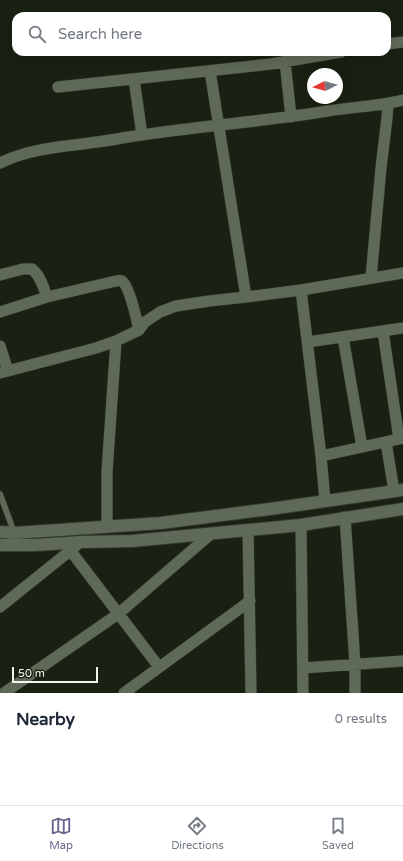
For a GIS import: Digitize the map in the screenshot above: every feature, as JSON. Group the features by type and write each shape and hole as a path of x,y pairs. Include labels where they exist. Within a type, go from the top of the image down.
{"main road":[{"path":"0,532 161,523 399,491"},
{"path":"0,545 132,541 301,525 403,509"}],"street":[{"path":"391,44 403,42"},
{"path":"58,87 244,67 316,56"},
{"path":"285,61 291,117"},
{"path":"210,70 246,297"},
{"path":"134,79 142,135"},
{"path":"0,163 30,152 52,147 291,117 403,100"},
{"path":"372,278 388,103"},
{"path":"0,275 23,269 32,269 37,274 47,297"},
{"path":"0,346 4,372 96,348 116,341 139,330 145,322 160,312 176,306 301,290 403,273"},
{"path":"0,312 47,297 116,281 122,281 130,295 139,330"},
{"path":"301,290 325,502"},
{"path":"308,342 403,328"},
{"path":"321,456 401,438 383,330"},
{"path":"343,337 362,447"},
{"path":"107,526 107,472 116,341"},
{"path":"386,442 399,491"},
{"path":"345,518 355,664 355,693"},
{"path":"301,525 303,693"},
{"path":"248,530 251,693"},
{"path":"4,693 118,614 212,533"},
{"path":"0,607 81,542"},
{"path":"70,550 159,667"},
{"path":"124,693 250,601"},
{"path":"303,668 403,661"}],"lane":[{"path":"0,494 14,532"}]}
